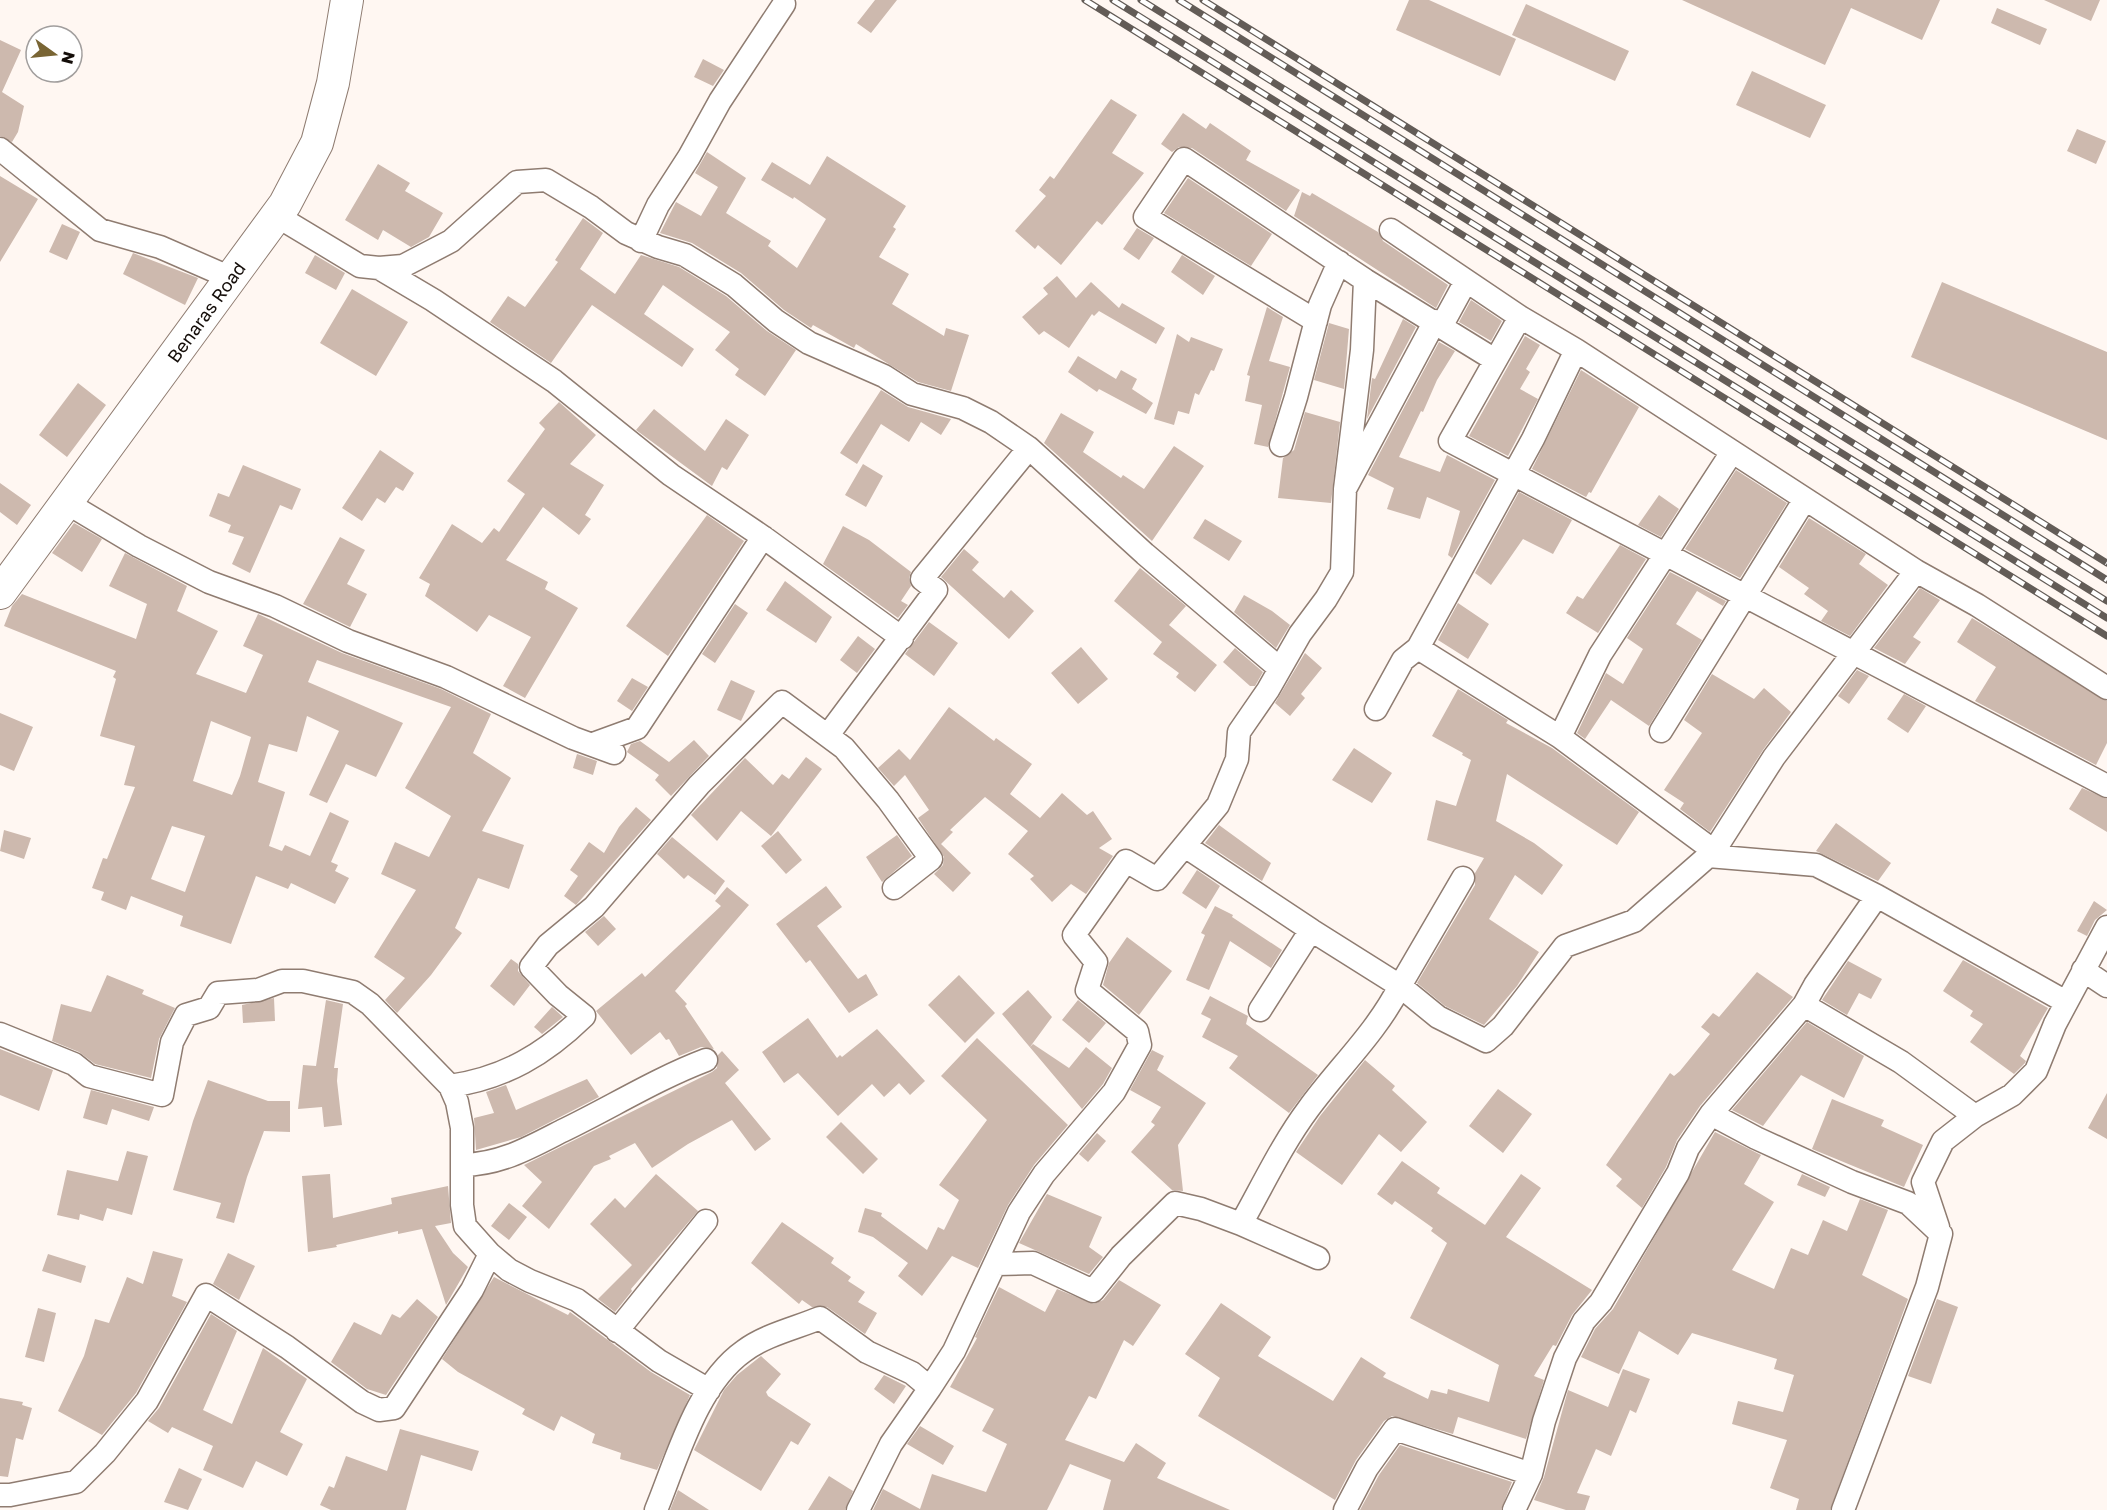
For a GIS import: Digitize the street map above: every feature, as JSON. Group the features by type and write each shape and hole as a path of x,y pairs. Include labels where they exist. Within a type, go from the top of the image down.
{"main road":[{"name":"Benaras Road","path":"0,593 277,216 317,143 333,83 347,0"}],"street":[{"path":"641,241 658,205 690,157 720,100 784,4"},
{"path":"0,149 100,230 160,247 231,278"},
{"path":"1316,321 1145,217 1184,159 1365,279 1495,360"},
{"path":"277,216 360,266 379,268 403,266 451,241 517,182 546,180 641,241 685,255 734,285 776,321 809,343 884,376 912,394 963,408 991,422 1029,448 1145,554 1278,667"},
{"path":"1391,230 1520,317 1576,350 1916,571 1977,605 2107,688"},
{"path":"1281,445 1316,321 1339,262"},
{"path":"379,268 432,300 554,381 671,475 763,537 902,638"},
{"path":"858,1510 891,1444 954,1351 1019,1212 1044,1174 1114,1092 1140,1045 1137,1031 1087,990 1096,963 1074,935 1126,861 1157,879 1218,805 1237,759 1239,732 1268,690 1278,667 1342,572 1345,489 1362,350 1365,279"},
{"path":"1345,489 1438,323 1466,281"},
{"path":"1520,317 1450,441 2107,786"},
{"path":"1376,709 1403,660 1418,648 1514,474 1576,350"},
{"path":"828,735 936,590 922,579 1029,448"},
{"path":"1560,737 1600,655 1732,452"},
{"path":"1661,731 1805,499"},
{"path":"67,502 139,546 209,582 275,606 348,641 446,677 573,738 614,753"},
{"path":"592,744 637,728 763,537"},
{"path":"1185,846 1400,986 1438,1017 1486,1041 1503,1026 1565,946 1634,921 1711,853 1774,757 1916,571"},
{"path":"1418,648 1560,737 1711,853 1816,865 1877,896 2066,1002"},
{"path":"450,1086 476,1083 528,1061 562,1037 584,1016 558,995 531,967 548,945 594,907 684,801 782,702 844,748 888,801 931,859 894,888"},
{"path":"1241,1224 1309,1107 1357,1052 1388,1011 1400,986 1463,878"},
{"path":"1514,1510 1532,1474 1544,1420 1565,1358 1584,1321 1601,1302 1678,1173 1688,1148 1712,1114 1804,1005 1815,985 1877,896"},
{"path":"1843,1510 1927,1287 1941,1234 1923,1182 1943,1142 1975,1116 2012,1095 2037,1071 2066,1002 2107,927"},
{"path":"1260,1010 1311,930"},
{"path":"2083,970 2107,986"},
{"path":"0,1034 74,1064 89,1076 162,1095 172,1042 186,1015 209,1008 218,993 258,990 282,981 303,981 353,992 370,1004 450,1086 457,1102 460,1120 463,1165 462,1204 465,1226 490,1254 509,1270 530,1281 578,1300 659,1361 709,1390"},
{"path":"1804,1005 1901,1062 1975,1116"},
{"path":"463,1165 485,1165 510,1157 624,1101 677,1071 705,1060"},
{"path":"1712,1114 1756,1138 1852,1182 1908,1203 1941,1234"},
{"path":"996,1263 1033,1263 1093,1291 1121,1256 1175,1203 1241,1224 1318,1258"},
{"path":"618,1331 706,1221"},
{"path":"0,1495 76,1482 105,1453 147,1401 206,1294 287,1347 362,1402 379,1410 394,1408 472,1290 490,1254"},
{"path":"656,1510 699,1406 709,1390 743,1351 820,1318 867,1352 904,1369 930,1388"},
{"path":"1345,1510 1367,1468 1395,1429 1532,1474"}],"building":[{"path":"875,0 897,0 871,33 857,23"},
{"path":"1409,0 1429,0 1516,39 1500,76 1396,30"},
{"path":"1682,0 1940,0 1922,40 1851,8 1825,65"},
{"path":"2044,0 2100,0 2091,21"},
{"path":"1526,4 1629,51 1615,81 1512,35"},
{"path":"1997,8 2047,29 2040,45 1991,23"},
{"path":"0,40 21,50 2,92 24,106 18,132 12,142 0,136"},
{"path":"703,59 724,70 713,86 694,77"},
{"path":"1752,71 1826,105 1810,138 1736,105"},
{"path":"1111,99 1137,115 1112,153 1144,173 1102,225 1097,221 1061,265 1038,245 1035,249 1015,231 1046,196 1039,190 1050,176 1054,179"},
{"path":"1183,113 1206,129 1210,123 1251,151 1246,160 1300,190 1286,211 1192,148 1179,147 1172,152 1161,144"},
{"path":"2077,129 2106,141 2096,164 2067,151"},
{"path":"707,152 746,178 726,213 771,241 768,246 797,268 826,219 794,197 793,199 761,180 772,162 810,185 827,156 906,206 893,227 896,229 879,257 909,274 892,304 944,336 946,328 969,335 951,391 918,382 856,344 854,348 813,325 811,328 784,310 741,273 692,243 660,233 676,202 701,216 718,187 695,173"},
{"path":"378,164 410,183 405,191 443,213 429,237 411,247 383,230 378,240 345,220"},
{"path":"0,176 38,199 0,262"},
{"path":"1188,178 1272,234 1251,266 1164,213"},
{"path":"1302,192 1310,196 1312,193 1378,232 1383,241 1448,285 1436,308 1294,216"},
{"path":"583,218 603,233 580,269 615,294 641,255 679,267 726,296 767,331 796,350 765,396 735,375 739,369 715,350 730,332 663,285 644,314 694,349 682,367 592,305 551,363 490,322 508,296 525,307 558,262 555,260"},
{"path":"62,224 80,232 67,260 49,252"},
{"path":"1137,228 1154,238 1139,260 1123,249"},
{"path":"133,253 198,278 185,305 123,274"},
{"path":"315,255 345,273 336,290 305,273"},
{"path":"1182,255 1215,276 1203,295 1171,272"},
{"path":"1057,276 1076,298 1091,282 1119,308 1122,303 1165,328 1156,344 1099,311 1094,316 1092,314 1069,348 1044,331 1039,335 1022,317 1048,294 1043,288"},
{"path":"1942,282 2107,352 2107,440 1911,357"},
{"path":"352,289 408,322 376,376 320,343"},
{"path":"1471,300 1502,321 1491,341 1459,322"},
{"path":"1267,307 1283,317 1269,361 1290,367 1268,447 1254,444 1262,405 1245,401 1250,376 1247,375"},
{"path":"1403,319 1416,327 1367,419 1372,378 1375,379"},
{"path":"1329,323 1349,329 1344,389 1314,380"},
{"path":"1177,334 1189,342 1191,337 1223,349 1214,371 1211,370 1199,395 1195,393 1189,414 1178,411 1174,425 1154,419"},
{"path":"1525,336 1540,345 1526,369 1530,372 1520,389 1538,399 1508,456 1469,436"},
{"path":"1439,342 1455,351 1437,380 1399,457 1440,472 1447,455 1495,480 1452,558 1448,555 1460,511 1427,497 1420,519 1387,509 1394,488 1368,475"},
{"path":"1078,356 1116,379 1121,370 1137,379 1132,389 1153,403 1146,414 1099,389 1097,392 1068,372"},
{"path":"1581,370 1639,407 1591,493 1589,492 1586,497 1532,469"},
{"path":"78,383 106,405 67,457 39,435"},
{"path":"881,390 908,407 951,419 941,435 921,422 909,442 881,424 857,464 840,453"},
{"path":"559,402 596,435 570,464 604,485 585,515 591,519 579,535 543,507 506,560 548,582 545,589 578,608 525,698 503,686 531,637 489,615 477,632 425,596 430,584 419,578 452,524 482,543 494,528 499,532 525,494 507,481 545,429 539,423"},
{"path":"654,409 705,451 726,419 749,435 727,470 722,467 712,486 636,430"},
{"path":"1305,412 1340,422 1331,503 1278,498 1283,458 1294,450"},
{"path":"1061,413 1094,432 1083,452 1121,478 1123,475 1144,489 1174,446 1204,466 1152,541 1044,443"},
{"path":"380,450 414,473 403,491 396,487 385,503 377,498 362,521 342,508"},
{"path":"863,464 883,476 866,507 845,495"},
{"path":"243,465 301,489 292,510 280,505 250,573 232,564 244,537 228,532 231,525 209,516 218,493 229,497"},
{"path":"1736,470 1787,503 1740,578 1685,549"},
{"path":"0,483 31,505 17,525 0,512"},
{"path":"1519,492 1572,520 1553,554 1523,539 1491,585 1475,573"},
{"path":"1659,495 1679,509 1661,537 1638,525"},
{"path":"707,515 744,541 668,656 626,626"},
{"path":"1809,518 1866,554 1859,564 1888,585 1850,636 1821,621 1828,611 1804,594 1809,588 1779,567"},
{"path":"1205,519 1242,541 1229,561 1193,538"},
{"path":"74,523 102,539 82,572 52,553"},
{"path":"843,526 869,540 911,572 909,578 911,586 901,601 908,605 898,618 823,564"},
{"path":"340,537 365,550 347,584 367,594 350,627 303,604"},
{"path":"1620,545 1646,559 1598,633 1566,613 1577,596 1583,599"},
{"path":"964,549 979,562 972,570 1004,598 1011,590 1034,611 1009,639 941,577"},
{"path":"125,553 187,586 177,611 218,631 196,674 246,693 263,655 243,646 258,614 342,653 441,689 491,714 473,753 511,778 482,831 524,845 509,889 478,878 455,928 462,933 431,975 397,1013 385,1000 405,978 374,957 416,890 381,874 395,842 429,857 451,816 405,788 451,707 317,660 308,682 403,723 376,777 346,764 327,803 309,795 339,731 307,716 297,752 269,744 258,782 285,792 269,846 282,851 285,845 310,856 330,812 349,821 331,862 338,865 335,871 349,878 335,904 291,883 288,889 256,876 231,944 180,926 183,916 131,896 126,910 101,900 104,892 92,888 103,858 107,859 135,787 124,785 135,746 100,736 116,679 113,677 116,671 4,626 12,606 22,594 136,639 147,604 109,586","holes":["211,721 251,737 232,795 193,781","172,826 205,836 185,892 151,879"]},
{"path":"1140,568 1186,606 1169,625 1217,665 1195,692 1176,677 1179,673 1153,654 1162,642 1114,601"},
{"path":"1670,572 1726,601 1723,606 1697,591 1676,624 1702,640 1649,726 1611,700 1585,739 1577,733 1606,673 1623,684 1643,649 1627,638"},
{"path":"785,581 832,617 816,643 766,610"},
{"path":"1920,588 1940,600 1913,637 1921,642 1905,664 1874,648"},
{"path":"1244,595 1272,611 1290,625 1276,648 1234,612"},
{"path":"1458,603 1489,624 1468,659 1438,640"},
{"path":"735,604 748,613 715,663 702,654"},
{"path":"1972,618 2107,701 2107,743 2096,765 1975,701 1996,667 1957,642"},
{"path":"929,622 958,643 934,676 905,654"},
{"path":"858,636 875,649 857,673 840,660"},
{"path":"1081,647 1108,679 1078,704 1051,673"},
{"path":"1235,648 1263,672 1255,686 1250,686 1223,662"},
{"path":"1305,653 1322,668 1301,694 1305,698 1290,716 1275,703"},
{"path":"1857,670 1869,676 1849,704 1838,696"},
{"path":"1712,674 1754,699 1764,688 1791,712 1763,750 1710,832 1680,809 1684,803 1664,790 1702,733 1684,720"},
{"path":"632,678 648,687 632,711 617,701"},
{"path":"731,680 755,691 741,721 717,710"},
{"path":"1458,689 1508,720 1506,723 1552,748 1639,812 1617,845 1507,774 1496,821 1534,843 1563,865 1542,895 1515,875 1489,919 1539,952 1517,986 1484,1025 1445,1006 1417,983 1475,885 1475,873 1484,858 1427,840 1436,800 1456,806 1471,760 1432,736"},
{"path":"1904,694 1926,706 1908,733 1887,719"},
{"path":"949,707 994,741 996,738 1032,764 1010,794 1040,818 1062,793 1087,815 1093,811 1112,839 1099,848 1113,856 1086,894 1071,884 1052,902 1030,879 1034,876 1008,854 1028,831 985,797 950,830 953,832 941,844 971,873 953,892 934,874 943,865 944,857 918,818 929,810 905,775 894,786 878,768 899,749 910,760"},
{"path":"0,713 33,727 14,771 0,765"},
{"path":"694,740 709,756 671,796 655,780 659,775 627,752 631,744 640,741 669,762"},
{"path":"1354,748 1392,773 1372,803 1332,780"},
{"path":"577,754 597,761 593,775 573,768"},
{"path":"806,757 822,769 771,836 741,811 717,841 691,815 745,758 773,785 782,774 789,779"},
{"path":"2082,788 2107,799 2107,832 2069,809"},
{"path":"636,807 651,820 576,905 564,896 578,876 570,870 589,842 604,853 619,827"},
{"path":"1836,823 1891,863 1878,881 1816,851"},
{"path":"1219,825 1271,863 1262,881 1205,843"},
{"path":"4,830 31,838 24,859 0,851"},
{"path":"778,831 802,860 786,874 761,846"},
{"path":"897,835 912,856 882,882 866,857"},
{"path":"672,837 725,881 715,895 688,875 684,879 657,854"},
{"path":"1197,870 1220,886 1206,909 1182,893"},
{"path":"826,886 842,907 817,926 858,979 866,974 878,995 849,1013 810,960 806,963 776,924"},
{"path":"727,887 749,905 675,991 687,1004 685,1006 714,1049 701,1047 679,1056 669,1039 666,1040 660,1032 631,1055 596,1011 642,973 645,977 721,906 715,901"},
{"path":"2094,901 2107,910 2095,920 2087,936 2077,931"},
{"path":"1215,906 1233,915 1232,917 1282,950 1271,968 1230,941 1209,990 1186,980 1205,935 1201,933"},
{"path":"604,916 616,929 598,946 585,932"},
{"path":"1127,937 1172,971 1139,1015 1103,985 1109,963"},
{"path":"511,959 518,964 518,971 530,985 514,1006 490,986"},
{"path":"1963,960 2048,1008 2020,1056 2026,1061 2025,1063 2014,1074 1970,1042 1983,1024 1970,1016 1973,1011 1943,991"},
{"path":"1848,961 1882,979 1871,999 1859,993 1847,1015 1822,1000"},
{"path":"1757,972 1793,997 1700,1106 1677,1140 1666,1167 1642,1208 1616,1186 1622,1179 1606,1165 1670,1073 1674,1076 1680,1071 1710,1034 1701,1027 1713,1013 1719,1017"},
{"path":"107,975 144,990 142,994 175,1008 159,1039 151,1078 95,1064 79,1052 52,1041 61,1004 91,1012"},
{"path":"959,975 995,1013 965,1043 928,1005"},
{"path":"1028,990 1052,1017 1030,1047 1033,1044 1069,1068 1086,1047 1112,1068 1103,1084 1082,1109 1002,1014"},
{"path":"1210,996 1248,1016 1246,1024 1318,1075 1289,1113 1229,1068 1238,1056 1202,1037 1211,1019 1201,1014"},
{"path":"274,998 275,1021 243,1023 242,1005"},
{"path":"326,1000 343,1004 334,1068 338,1068 337,1081 342,1125 324,1127 322,1107 298,1109 303,1065 316,1066"},
{"path":"1078,1000 1106,1023 1089,1043 1062,1020"},
{"path":"552,1007 563,1017 542,1034 534,1027"},
{"path":"808,1018 837,1058 840,1055 842,1057 877,1029 925,1081 910,1095 899,1083 884,1097 872,1084 838,1116 798,1073 784,1083 762,1052"},
{"path":"1807,1022 1864,1056 1844,1098 1801,1075 1763,1126 1732,1110"},
{"path":"977,1038 1068,1125 1034,1165 1008,1205 978,1268 952,1256 922,1296 898,1276 908,1263 873,1237 858,1232 865,1208 882,1213 881,1216 927,1250 938,1227 944,1230 959,1200 939,1185 987,1120 941,1076"},
{"path":"0,1049 53,1070 39,1111 0,1095"},
{"path":"1152,1050 1164,1056 1157,1070 1206,1103 1178,1145 1183,1191 1172,1190 1131,1152 1155,1125 1151,1122 1161,1107 1130,1090"},
{"path":"722,1051 739,1070 725,1083 771,1139 755,1151 732,1120 688,1144 652,1168 635,1143 609,1156 611,1159 594,1166 549,1229 522,1206 542,1182 524,1165 712,1072 717,1068 718,1055"},
{"path":"1365,1060 1395,1086 1392,1090 1427,1122 1401,1152 1379,1134 1342,1185 1296,1152 1320,1116"},
{"path":"587,1079 599,1097 521,1137 476,1150 474,1118 494,1113 486,1092 506,1085 516,1110"},
{"path":"208,1080 268,1101 290,1101 290,1132 264,1131 247,1177 234,1223 216,1218 221,1203 173,1190 193,1121"},
{"path":"1498,1089 1532,1114 1503,1153 1469,1126"},
{"path":"91,1090 154,1107 149,1121 112,1109 107,1125 83,1118"},
{"path":"2107,1093 2107,1139 2088,1128"},
{"path":"1832,1099 1884,1120 1881,1126 1923,1145 1904,1187 1812,1149"},
{"path":"841,1122 878,1159 863,1174 826,1137"},
{"path":"1715,1132 1761,1155 1744,1184 1774,1202 1732,1270 1774,1289 1791,1248 1808,1255 1823,1220 1847,1231 1860,1199 1888,1210 1862,1275 1908,1299 1830,1510 1796,1510 1799,1499 1770,1488 1787,1440 1732,1424 1738,1401 1783,1412 1794,1375 1774,1369 1777,1359 1692,1333 1678,1355 1639,1331 1619,1374 1581,1357 1595,1329 1613,1309"},
{"path":"1097,1133 1106,1141 1088,1162 1079,1154"},
{"path":"127,1151 148,1156 132,1215 107,1208 103,1221 80,1214 79,1220 57,1215 67,1170 118,1181"},
{"path":"1402,1161 1440,1188 1437,1193 1485,1225 1521,1174 1541,1188 1506,1237 1592,1290 1572,1315 1556,1346 1553,1345 1534,1376 1544,1380 1526,1439 1458,1417 1453,1434 1392,1416 1384,1421 1356,1460 1335,1500 1198,1416 1220,1378 1185,1354 1221,1303 1271,1337 1258,1356 1333,1401 1361,1357 1386,1373 1383,1377 1428,1399 1431,1390 1447,1394 1448,1389 1489,1402 1499,1365 1410,1318 1447,1243 1431,1231 1433,1228 1395,1201 1392,1205 1377,1194"},
{"path":"330,1174 333,1218 392,1204 391,1198 448,1186 451,1223 435,1226 453,1253 468,1267 446,1305 422,1229 398,1234 398,1231 308,1252 302,1176"},
{"path":"656,1174 698,1211 631,1289 632,1291 615,1312 598,1299 632,1265 590,1224 615,1198 625,1208"},
{"path":"1802,1174 1830,1187 1825,1197 1797,1185"},
{"path":"1047,1194 1102,1217 1089,1247 1103,1257 1089,1274 1019,1243"},
{"path":"509,1203 527,1217 509,1240 491,1226"},
{"path":"782,1222 834,1258 831,1263 851,1277 848,1281 865,1292 858,1302 877,1313 865,1334 827,1307 812,1307 802,1300 799,1304 751,1263"},
{"path":"153,1251 183,1259 172,1296 187,1302 136,1393 102,1435 58,1411 84,1356 95,1319 109,1323 127,1277 143,1284"},
{"path":"228,1253 255,1266 239,1300 213,1284"},
{"path":"48,1254 86,1266 81,1283 42,1271"},
{"path":"494,1277 568,1315 570,1312 651,1372 690,1395 657,1470 620,1459 621,1453 592,1443 595,1434 561,1416 554,1431 522,1414 525,1409 458,1372 442,1359"},
{"path":"1119,1280 1161,1305 1133,1346 1124,1340 1096,1399 1089,1396 1065,1440 1124,1462 1136,1443 1166,1463 1157,1478 1230,1510 1103,1510 1111,1480 1070,1464 1047,1510 873,1510 883,1489 920,1509 932,1474 986,1492 1007,1444 982,1431 994,1409 950,1387 977,1338 975,1337 999,1287 1045,1312 1057,1289 1094,1304 1103,1300"},
{"path":"417,1299 438,1317 386,1395 367,1389 331,1362 354,1322 381,1335 392,1314 400,1318"},
{"path":"1937,1299 1958,1307 1931,1384 1908,1376"},
{"path":"38,1308 56,1313 44,1362 25,1357"},
{"path":"211,1314 237,1331 203,1410 232,1424 263,1348 307,1379 280,1432 303,1444 287,1476 256,1461 243,1488 203,1470 213,1446 172,1427 168,1433 148,1421 159,1408"},
{"path":"761,1356 781,1374 766,1392 768,1396 811,1424 798,1445 791,1441 761,1491 694,1450 724,1390 737,1375"},
{"path":"1623,1369 1650,1379 1636,1413 1630,1410 1611,1456 1596,1449 1577,1493 1590,1496 1585,1510 1566,1510 1534,1500 1544,1477 1568,1390 1608,1407"},
{"path":"884,1375 906,1386 894,1404 874,1389"},
{"path":"0,1398 23,1402 22,1405 32,1408 23,1440 16,1438 8,1477 0,1476"},
{"path":"920,1426 954,1446 943,1465 907,1444"},
{"path":"400,1429 479,1451 472,1471 421,1455 406,1510 331,1510 320,1505 329,1486 334,1488 346,1456 387,1471"},
{"path":"1400,1445 1512,1482 1501,1510 1360,1510 1379,1475"},
{"path":"179,1468 202,1479 188,1510 164,1502"},
{"path":"829,1476 853,1491 845,1510 808,1510"},
{"path":"678,1490 709,1510 670,1510"}],"railway":[{"path":"1085,0 2107,636"},
{"path":"1113,0 2107,618"},
{"path":"1141,0 2107,601"},
{"path":"1179,0 2107,580"},
{"path":"1203,0 2107,563"}]}
